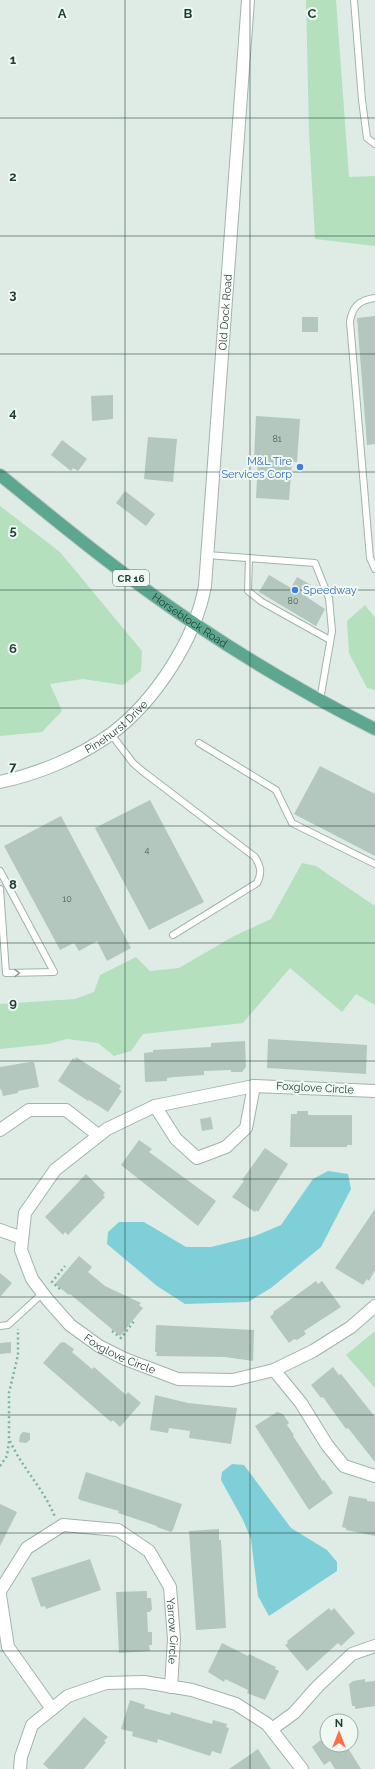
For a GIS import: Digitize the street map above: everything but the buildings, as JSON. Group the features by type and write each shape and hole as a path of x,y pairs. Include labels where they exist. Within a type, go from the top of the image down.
{"main road":[{"name":"Horseblock Road","path":"0,476 113,565 194,624 320,700 375,729"}],"street":[{"name":"Old Dock Road","path":"194,624 203,598 208,555 248,0"},
{"name":"Pinehurst Drive","path":"0,782 51,766 111,734 128,719 156,687 179,653 194,624"},
{"name":"Foxglove Circle","path":"375,1091 254,1086 155,1106 107,1129 55,1170 25,1213 21,1250 32,1279 70,1325 99,1346 125,1359 178,1379 233,1380 274,1370 313,1350 351,1327 375,1306"},
{"path":"155,1106 176,1139 197,1158 226,1147 246,1128 254,1086"},
{"path":"0,1130 28,1110 66,1110 98,1135"},
{"path":"0,1230 22,1238"},
{"path":"274,1370 301,1403 327,1444 344,1466 375,1476"},
{"name":"Yarrow Circle","path":"52,1709 8,1647 0,1593 27,1548 63,1525 118,1530 149,1551 170,1587 174,1639 171,1687"},
{"path":"272,1730 294,1713 318,1686 352,1654 375,1646"},
{"path":"20,1769 21,1757 32,1725 68,1696 106,1683 144,1682 192,1690 236,1704 267,1724 302,1769"}],"lane":[{"path":"354,0 362,100 367,138 375,144"},
{"path":"375,298 357,303 352,311 350,322 370,558 375,569"},
{"path":"208,555 315,563 329,598 332,631 320,700"},
{"path":"248,558 248,591 262,602 330,640"},
{"path":"111,734 133,763 255,857 260,866 260,875 257,883 173,935"},
{"path":"199,743 276,790 292,822 375,864"},
{"path":"0,872 54,972 6,973 0,889"},
{"path":"0,1326 8,1325 43,1294"}],"path":[{"path":"60,1289 52,1282 65,1266"},
{"path":"0,1466 7,1456 9,1441 9,1393 18,1355 17,1317"},
{"path":"112,1331 121,1338 135,1320"},
{"path":"9,1441 17,1457 48,1502 57,1520"}],"green space":[{"path":"306,0 336,0 349,177 375,176 375,246 315,239 309,132"},
{"path":"0,506 60,552 142,651 141,671 123,685 83,679 50,684 62,711 42,732 0,736"},
{"path":"365,605 375,618 375,690 367,688 349,653 347,621"},
{"path":"302,863 316,866 375,906 375,1005 356,994 342,1012 290,968 243,1023 143,1034 131,1051 114,1056 98,1043 67,1039 48,1044 0,1049 0,1004 75,999 94,992 100,975 136,957 150,971 179,968 234,936 271,919"},
{"path":"375,1331 375,1388 346,1355"}],"water":[{"path":"328,1171 348,1174 351,1189 321,1247 271,1288 248,1302 185,1304 157,1286 107,1244 108,1232 119,1222 144,1222 186,1247 211,1247 255,1236 281,1225 313,1179"},
{"path":"232,1464 244,1465 291,1528 327,1550 337,1562 337,1571 269,1616 258,1596 251,1539 243,1520 221,1480 222,1472"}],"place":[{"name":"M&L Tire Services Corp","path":"300,467"},
{"name":"Speedway","path":"295,590"}]}
